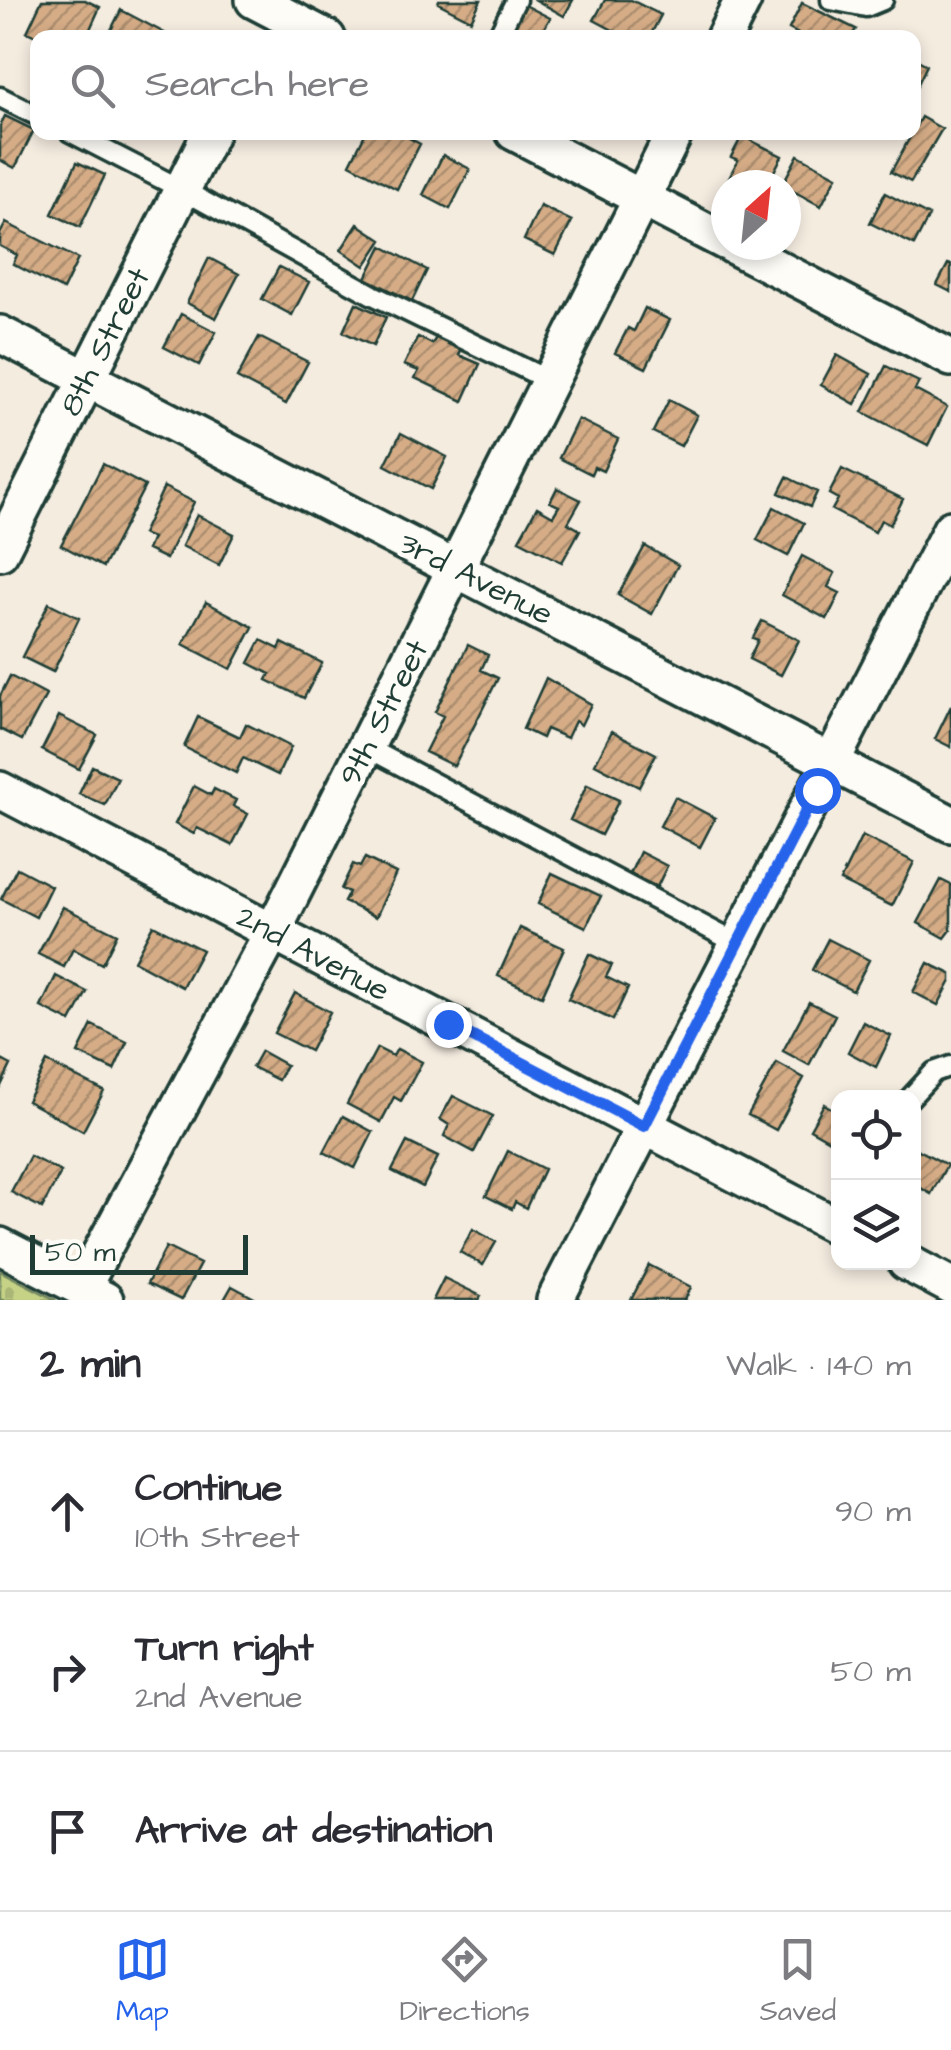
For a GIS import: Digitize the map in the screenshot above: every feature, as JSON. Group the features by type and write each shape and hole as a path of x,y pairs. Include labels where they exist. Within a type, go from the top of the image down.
{"street":[{"path":"728,30 744,0"},
{"path":"265,12 308,30"},
{"name":"8th Street","path":"0,552 207,140"},
{"path":"530,140 711,234"},
{"name":"9th Street","path":"88,1296 671,140"},
{"path":"762,260 951,358"},
{"name":"3rd Avenue","path":"0,334 951,824"},
{"path":"555,1300 951,529"},
{"name":"2nd Avenue","path":"0,790 831,1221"},
{"path":"0,1246 88,1296"},
{"path":"921,1270 951,1286"}],"lane":[{"path":"501,30 516,0"},
{"path":"831,0 866,7 883,0"},
{"path":"0,97 30,112"},
{"path":"86,140 373,295 550,382"},
{"path":"366,748 738,944"},
{"path":"917,1090 934,1072 951,1066"}],"green space":[{"path":"0,1271 56,1300 0,1300"}],"building":[{"path":"42,0 85,0 100,7 90,30 27,32"},
{"path":"481,0 471,20 438,3"},
{"path":"536,0 573,0 564,16"},
{"path":"605,0 631,0 661,15 653,30 613,30 594,20"},
{"path":"802,3 856,29 791,30"},
{"path":"523,4 550,18 543,30 509,30"},
{"path":"121,10 159,30 111,30"},
{"path":"5,116 30,128 30,138 15,168 0,160 0,126"},
{"path":"921,117 942,129 911,182 891,172 908,140 921,140"},
{"path":"362,140 413,140 420,144 397,189 350,164"},
{"path":"740,140 750,140 782,156 775,170 733,170 738,160 731,157"},
{"path":"443,155 470,169 450,209 423,195"},
{"path":"798,155 837,176 821,206 801,195 801,170 790,170"},
{"path":"77,162 105,175 80,227 52,214"},
{"path":"885,193 929,216 914,245 870,223"},
{"path":"540,206 572,221 555,255 524,240"},
{"path":"6,223 78,259 63,290 13,264 17,255 0,246 0,234"},
{"path":"358,224 382,240 365,266 341,250"},
{"path":"382,246 427,270 412,301 366,278"},
{"path":"209,258 239,274 216,318 187,303"},
{"path":"948,264 951,265 951,292 937,285"},
{"path":"279,267 309,282 292,315 262,299"},
{"path":"356,303 386,317 373,346 343,332"},
{"path":"645,308 670,320 646,368 615,353 628,328 634,331"},
{"path":"181,314 216,332 199,365 164,347"},
{"path":"437,336 462,348 459,355 480,364 463,401 415,378 419,371 404,365 418,337 432,344"},
{"path":"259,337 308,362 286,404 237,378"},
{"path":"837,355 871,374 855,404 821,385"},
{"path":"886,366 919,382 915,390 947,407 928,445 863,412"},
{"path":"669,400 697,415 681,446 653,432"},
{"path":"578,419 618,439 603,471 594,467 591,474 559,458"},
{"path":"401,433 447,457 431,489 385,465"},
{"path":"103,464 145,486 103,567 61,545"},
{"path":"842,469 903,499 890,525 881,520 875,532 832,510 838,499 829,494"},
{"path":"787,477 817,492 810,507 779,493"},
{"path":"164,487 194,502 166,559 147,550 152,538 142,534"},
{"path":"557,488 581,500 568,523 580,530 562,562 519,540 537,507 553,516 559,506 550,502"},
{"path":"774,507 804,523 788,556 757,540"},
{"path":"197,515 234,534 219,565 182,546"},
{"path":"645,546 678,565 652,614 618,595"},
{"path":"802,556 835,573 828,587 840,593 827,619 782,595"},
{"path":"206,602 253,627 231,669 183,644"},
{"path":"49,603 79,618 53,672 22,657"},
{"path":"762,621 799,640 781,675 749,659 758,640 753,638"},
{"path":"261,640 279,649 282,643 322,663 304,698 267,680 270,674 249,663"},
{"path":"468,645 488,655 481,670 498,678 454,766 425,752 443,716 435,712"},
{"path":"10,676 46,695 22,740 0,729 0,696"},
{"path":"546,678 591,704 581,725 575,721 567,738 546,729 542,738 523,729"},
{"path":"951,706 951,747 935,739"},
{"path":"59,716 97,735 79,769 42,750"},
{"path":"198,717 240,737 246,724 291,747 278,775 243,758 236,773 184,747"},
{"path":"612,731 656,754 639,787 595,764"},
{"path":"92,766 118,778 105,805 79,794"},
{"path":"587,785 619,800 601,835 570,820"},
{"path":"194,786 211,795 214,789 236,800 233,806 248,814 232,845 197,828 194,834 175,824"},
{"path":"675,797 715,818 700,847 660,826"},
{"path":"862,836 914,862 892,906 840,881"},
{"path":"640,852 667,866 657,887 630,874"},
{"path":"365,858 396,873 376,917 344,902 349,892 341,889 353,864 360,867"},
{"path":"17,868 51,886 36,917 1,899"},
{"path":"552,873 601,896 586,927 538,904"},
{"path":"941,880 951,885 951,930 945,938 918,923"},
{"path":"63,907 117,934 102,964 73,949 64,967 38,954"},
{"path":"153,925 202,950 182,987 134,961"},
{"path":"520,928 564,948 542,996 498,976"},
{"path":"828,939 869,960 853,991 812,970"},
{"path":"589,954 612,965 606,977 628,988 613,1020 568,999"},
{"path":"928,963 951,974 938,1005 913,992"},
{"path":"56,976 87,992 71,1022 41,1007"},
{"path":"295,993 330,1012 310,1051 274,1033"},
{"path":"809,1002 835,1015 809,1065 783,1051"},
{"path":"863,1022 891,1036 876,1067 848,1052"},
{"path":"92,1025 127,1042 114,1070 78,1053"},
{"path":"377,1048 393,1056 397,1049 422,1062 401,1101 394,1097 381,1122 347,1104"},
{"path":"261,1051 286,1065 278,1080 252,1067"},
{"path":"0,1059 11,1065 0,1088"},
{"path":"47,1062 104,1091 83,1131 27,1101"},
{"path":"777,1063 804,1078 776,1130 748,1115"},
{"path":"453,1096 493,1116 474,1152 444,1136 449,1125 440,1119"},
{"path":"824,1104 831,1108 831,1141 810,1129"},
{"path":"343,1116 373,1132 355,1168 324,1152"},
{"path":"407,1142 438,1157 423,1187 392,1171"},
{"path":"508,1151 544,1169 526,1208 515,1202 512,1209 486,1196"},
{"path":"921,1151 947,1165 931,1194 921,1188"},
{"path":"30,1156 61,1172 42,1208 11,1192"},
{"path":"473,1229 496,1242 483,1265 460,1252"},
{"path":"166,1247 200,1264 181,1300 147,1284"},
{"path":"649,1265 691,1287 685,1300 631,1300"},
{"path":"444,1278 481,1296 479,1300 433,1300"},
{"path":"232,1286 258,1300 224,1300"}],"route":[{"path":"448,1024 644,1126 817,790"}]}
